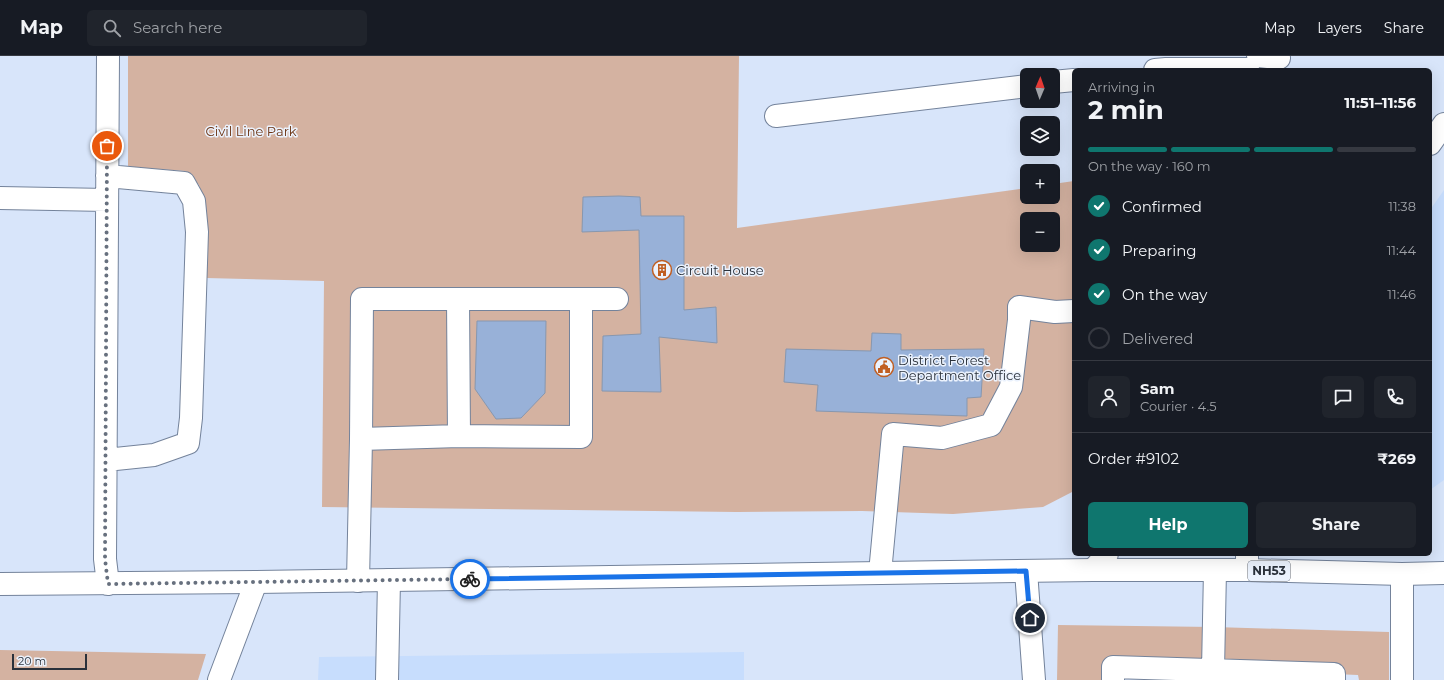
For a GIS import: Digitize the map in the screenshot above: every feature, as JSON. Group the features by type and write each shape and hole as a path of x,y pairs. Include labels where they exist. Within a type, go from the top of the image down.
{"main road":[{"path":"108,56 105,559 108,584"},
{"path":"1180,68 1263,62"},
{"path":"1060,81 1072,80"},
{"path":"776,116 1020,87"},
{"path":"1432,141 1444,124"},
{"path":"106,460 154,455 188,443 191,418 197,232 194,200 184,183 107,176"},
{"path":"0,198 107,200"},
{"path":"358,581 362,299 616,299"},
{"path":"458,299 459,436"},
{"path":"361,439 459,436 581,438 580,299"},
{"path":"880,573 893,434 942,438 991,426 1011,387 1019,320 1019,307 1055,312 1072,311"},
{"name":"NH53","path":"0,584 358,581 1026,571 1100,562 1215,570 1247,562 1402,574 1444,573"},
{"path":"1213,670 1215,570"},
{"path":"1026,571 1034,680"},
{"path":"1402,574 1402,680"},
{"path":"387,680 389,580"},
{"path":"219,680 256,582"},
{"path":"1113,680 1113,666 1334,674 1334,680"}],"shaded area":[{"path":"1444,190 1444,480 1432,489 1432,207"},
{"path":"744,652 744,680 318,680 319,657"}],"green space":[{"name":"Civil Line Park","path":"128,56 739,56 737,228 1020,189 1020,204 1060,204 1060,183 1072,181 1072,492 1043,507 953,514 862,511 737,512 322,507 324,281 206,278 205,209 199,185 185,171 128,167"},
{"path":"1058,625 1214,627 1389,632 1389,680 1359,680 1358,675 1113,667 1112,680 1057,680"},
{"path":"0,650 206,654 198,680 0,680"}],"building":[{"name":"Circuit House","path":"583,197 640,197 641,216 684,216 684,310 716,307 717,343 659,337 661,392 602,391 603,336 641,334 639,230 582,232"},
{"path":"477,321 546,321 545,393 521,418 496,419 475,389"},
{"name":"District Forest Department Office","path":"872,333 901,334 901,350 984,349 981,397 967,398 967,416 816,411 818,385 784,382 786,349 871,351"}],"way so far":[{"path":"107,146 105,559 108,584 470,579"}],"place":[{"name":"Circuit House","path":"662,270"},
{"name":"District Forest Department Office","path":"884,367"}],"route":[{"path":"470,579 1026,571 1030,618"}]}
